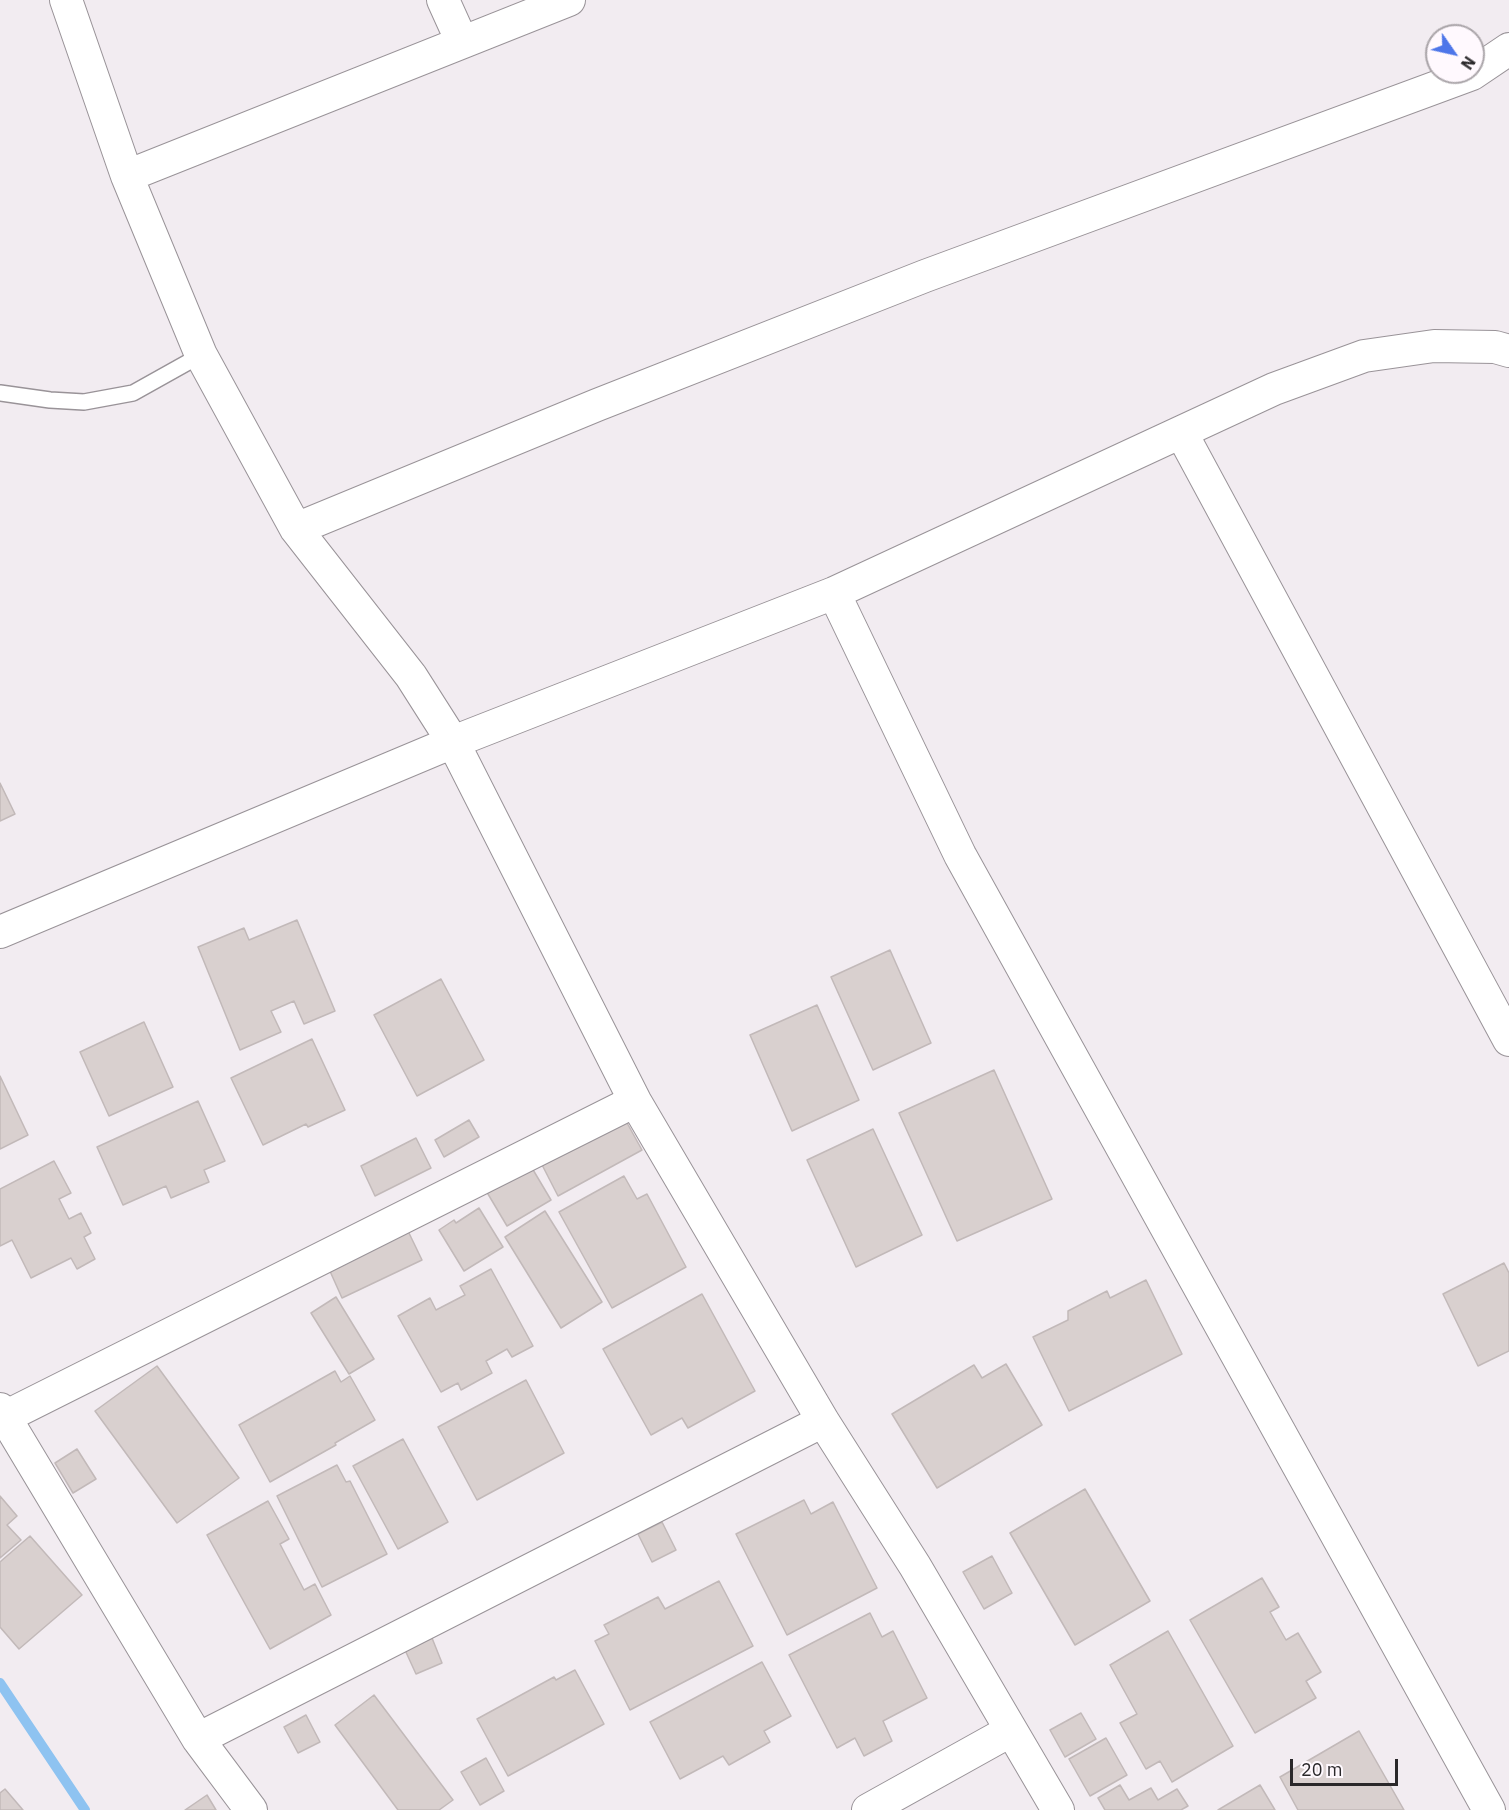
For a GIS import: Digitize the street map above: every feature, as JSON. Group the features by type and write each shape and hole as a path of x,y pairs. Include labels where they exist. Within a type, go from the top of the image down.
{"street":[{"path":"66,0 127,176 201,355 296,529 411,676 453,742 635,1101 823,1421 915,1566 1058,1810"},
{"path":"443,0 462,42"},
{"path":"127,176 569,0"},
{"path":"296,529 597,405 925,276 1472,74 1509,49"},
{"path":"0,932 453,742 834,593 1274,389 1364,356 1434,345 1495,347 1509,351"},
{"path":"1181,432 1509,1040"},
{"path":"834,593 960,855 1489,1810"},
{"path":"251,1810 198,1739 2,1413 635,1101"},
{"path":"198,1739 823,1421"},
{"path":"868,1810 1010,1731"}],"lane":[{"path":"0,393 84,402 133,393 201,355"}],"building":[{"path":"0,783 15,814 0,821"},
{"path":"297,920 335,1011 304,1024 294,1001 271,1011 281,1032 240,1050 198,947 244,928 249,940"},
{"path":"890,950 931,1043 873,1070 831,977"},
{"path":"441,979 484,1060 417,1096 374,1015"},
{"path":"817,1005 859,1100 792,1131 750,1035"},
{"path":"144,1022 173,1087 109,1116 80,1052"},
{"path":"312,1039 345,1110 308,1127 306,1124 263,1145 231,1078"},
{"path":"994,1070 1052,1199 957,1241 899,1113"},
{"path":"0,1076 28,1135 0,1149"},
{"path":"198,1101 225,1161 204,1170 209,1182 171,1198 166,1186 123,1205 97,1147"},
{"path":"621,1112 642,1150 558,1196 538,1157"},
{"path":"469,1120 479,1137 444,1157 435,1140"},
{"path":"873,1129 922,1235 856,1267 807,1160"},
{"path":"416,1138 431,1168 375,1196 361,1166"},
{"path":"54,1161 71,1193 59,1199 69,1219 81,1213 91,1233 84,1237 95,1259 77,1269 71,1258 31,1278 12,1240 0,1246 0,1189"},
{"path":"529,1163 551,1200 507,1226 485,1189"},
{"path":"624,1176 637,1199 647,1194 686,1267 612,1308 559,1212"},
{"path":"479,1208 503,1247 464,1271 439,1230 454,1220 456,1223"},
{"path":"545,1211 602,1302 561,1328 505,1237"},
{"path":"408,1231 422,1260 342,1298 329,1269"},
{"path":"1504,1263 1509,1273 1509,1351 1478,1366 1443,1294"},
{"path":"491,1269 533,1346 512,1357 507,1349 486,1361 492,1373 461,1390 458,1383 441,1392 398,1316 430,1298 436,1310 465,1295 460,1286"},
{"path":"1146,1280 1182,1354 1069,1411 1033,1337 1068,1320 1068,1311 1107,1291 1110,1298"},
{"path":"702,1294 755,1391 688,1428 682,1418 651,1435 603,1349"},
{"path":"336,1297 374,1359 349,1374 311,1313"},
{"path":"1006,1364 1042,1425 937,1488 892,1414 974,1365 982,1378"},
{"path":"157,1366 239,1478 177,1523 95,1411"},
{"path":"335,1371 341,1382 350,1376 375,1420 270,1482 239,1425"},
{"path":"526,1380 564,1453 477,1500 438,1427"},
{"path":"403,1439 448,1522 398,1549 353,1466"},
{"path":"77,1449 96,1479 73,1493 55,1463"},
{"path":"337,1465 346,1482 350,1481 387,1554 322,1587 277,1496"},
{"path":"1085,1489 1150,1601 1075,1645 1010,1533"},
{"path":"0,1496 17,1516 7,1525 21,1540 0,1558"},
{"path":"804,1500 811,1514 833,1502 877,1588 787,1635 736,1534"},
{"path":"268,1501 289,1539 280,1544 304,1590 315,1584 331,1615 270,1649 207,1535"},
{"path":"662,1522 676,1550 652,1562 638,1534"},
{"path":"30,1536 82,1595 19,1649 0,1627 0,1562"},
{"path":"992,1556 1012,1593 984,1609 963,1572"},
{"path":"1262,1578 1279,1607 1270,1612 1286,1640 1298,1633 1321,1672 1306,1681 1316,1698 1255,1733 1190,1620"},
{"path":"719,1581 753,1646 630,1710 595,1641 609,1634 604,1625 658,1597 665,1609"},
{"path":"870,1613 882,1637 893,1631 927,1698 883,1721 892,1741 864,1756 855,1738 837,1748 789,1655"},
{"path":"1168,1631 1233,1746 1172,1782 1160,1761 1146,1769 1120,1723 1137,1714 1110,1665"},
{"path":"432,1638 442,1663 416,1674 405,1650"},
{"path":"762,1662 791,1716 764,1731 770,1742 729,1765 723,1756 680,1779 650,1722"},
{"path":"575,1670 604,1724 508,1776 477,1719 554,1677 556,1680"},
{"path":"374,1695 453,1800 439,1810 398,1810 335,1725"},
{"path":"1081,1713 1096,1739 1065,1757 1050,1730"},
{"path":"306,1715 320,1742 298,1753 284,1727"},
{"path":"1359,1731 1404,1810 1298,1810 1280,1777"},
{"path":"1106,1738 1127,1775 1090,1796 1069,1759"},
{"path":"486,1758 504,1791 480,1805 461,1772"},
{"path":"1120,1785 1129,1800 1151,1788 1158,1800 1177,1789 1188,1806 1181,1810 1105,1810 1098,1798"},
{"path":"1260,1785 1275,1810 1218,1810"},
{"path":"5,1789 23,1810 0,1810 0,1793"},
{"path":"207,1795 216,1810 185,1810"}],"waterway":[{"path":"0,1683 85,1810"}]}
